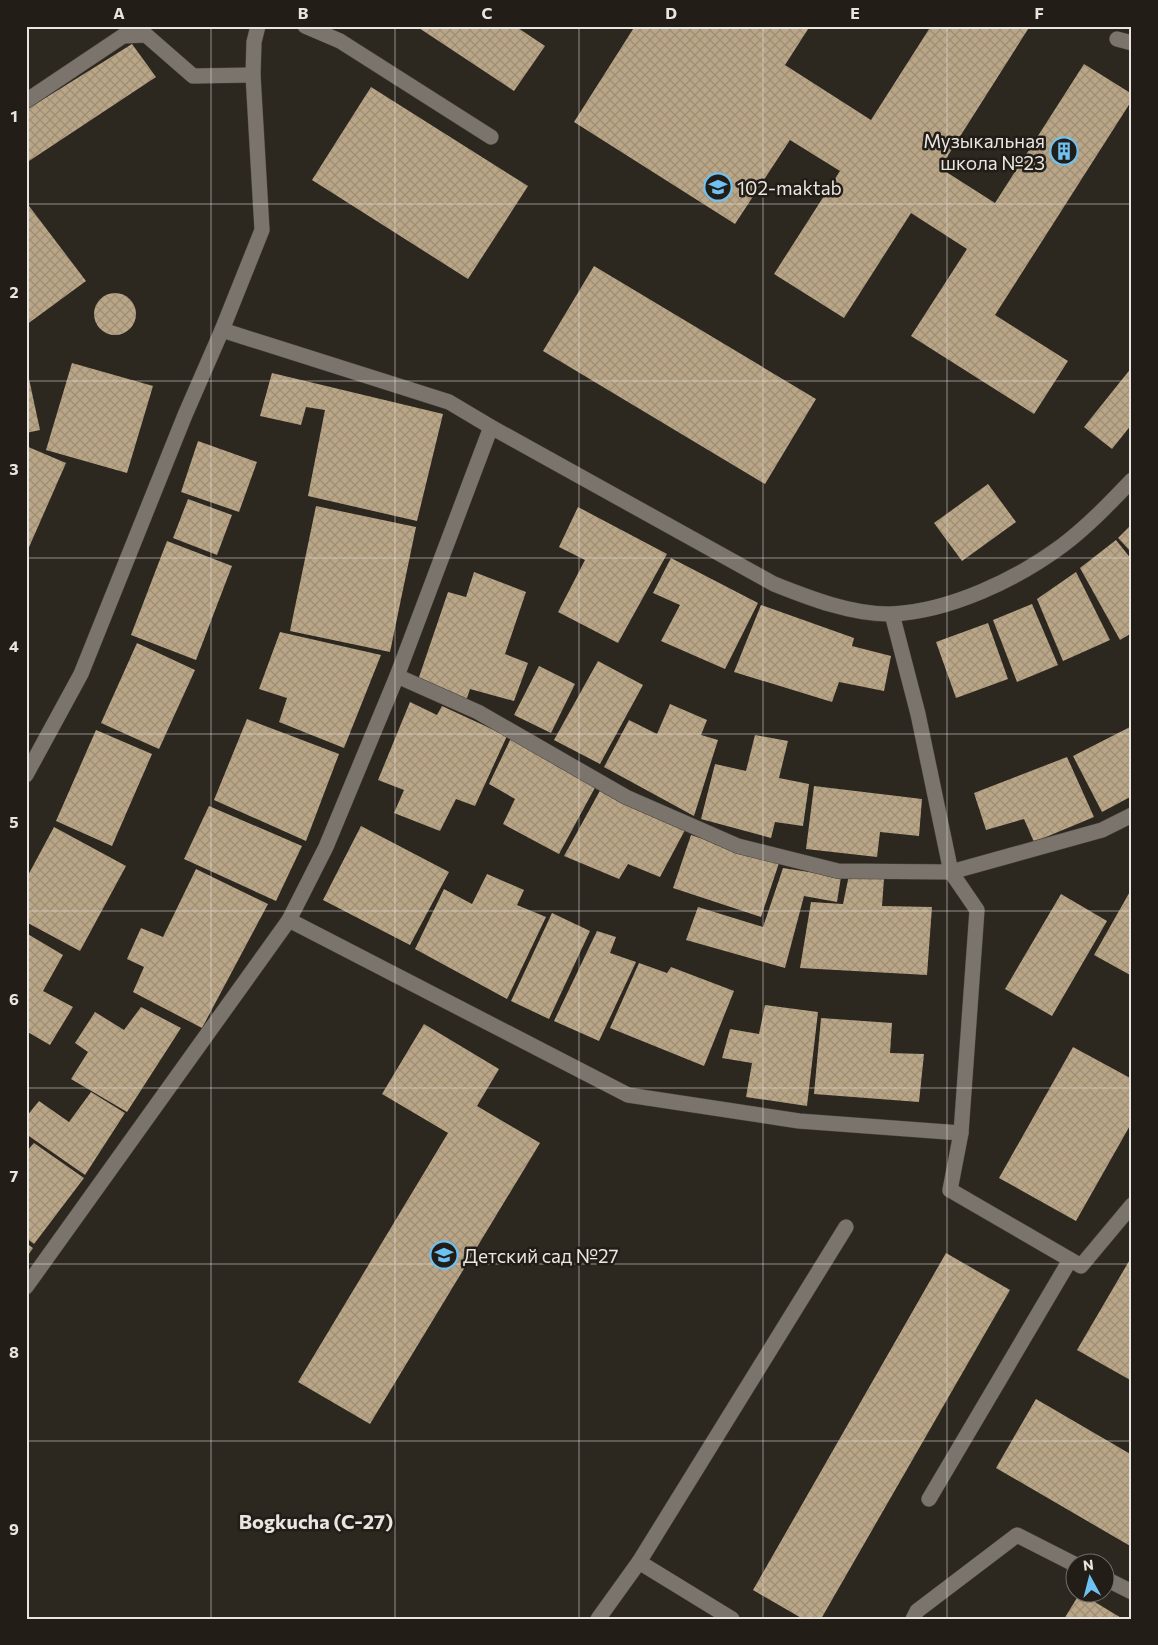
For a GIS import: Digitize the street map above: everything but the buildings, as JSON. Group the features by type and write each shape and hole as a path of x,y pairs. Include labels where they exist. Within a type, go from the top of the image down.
{"street":[{"path":"26,775 82,674 185,415 262,230 253,75 254,42 258,26"},
{"path":"304,26 340,41 491,136"},
{"path":"26,101 123,36 146,35 193,76 253,75"},
{"path":"222,330 449,402 774,584 803,596 855,610 892,614 938,607 981,591 1023,571 1062,545 1100,512 1132,480"},
{"path":"26,1287 288,920 326,848 397,676 491,427"},
{"path":"892,614 918,714 950,872 977,910 961,1133 950,1190 1076,1263"},
{"path":"397,676 478,712 626,797 738,846 838,872 950,872 1102,830 1132,815"},
{"path":"288,920 628,1095 799,1121 961,1133"},
{"path":"929,1500 1076,1263 1132,1205"},
{"path":"598,1619 638,1562 846,1227"},
{"path":"912,1619 917,1611 1017,1536 1066,1559"},
{"path":"638,1562 732,1619"},
{"path":"1116,1584 1132,1592"}],"place":[{"name":"Музыкальная школа №23","path":"1064,151"},
{"name":"102-maktab","path":"718,187"},
{"name":"Детский сад №27","path":"444,1255"}],"district":[{"name":"Bogkucha (C-27)","path":"316,1521"}]}
